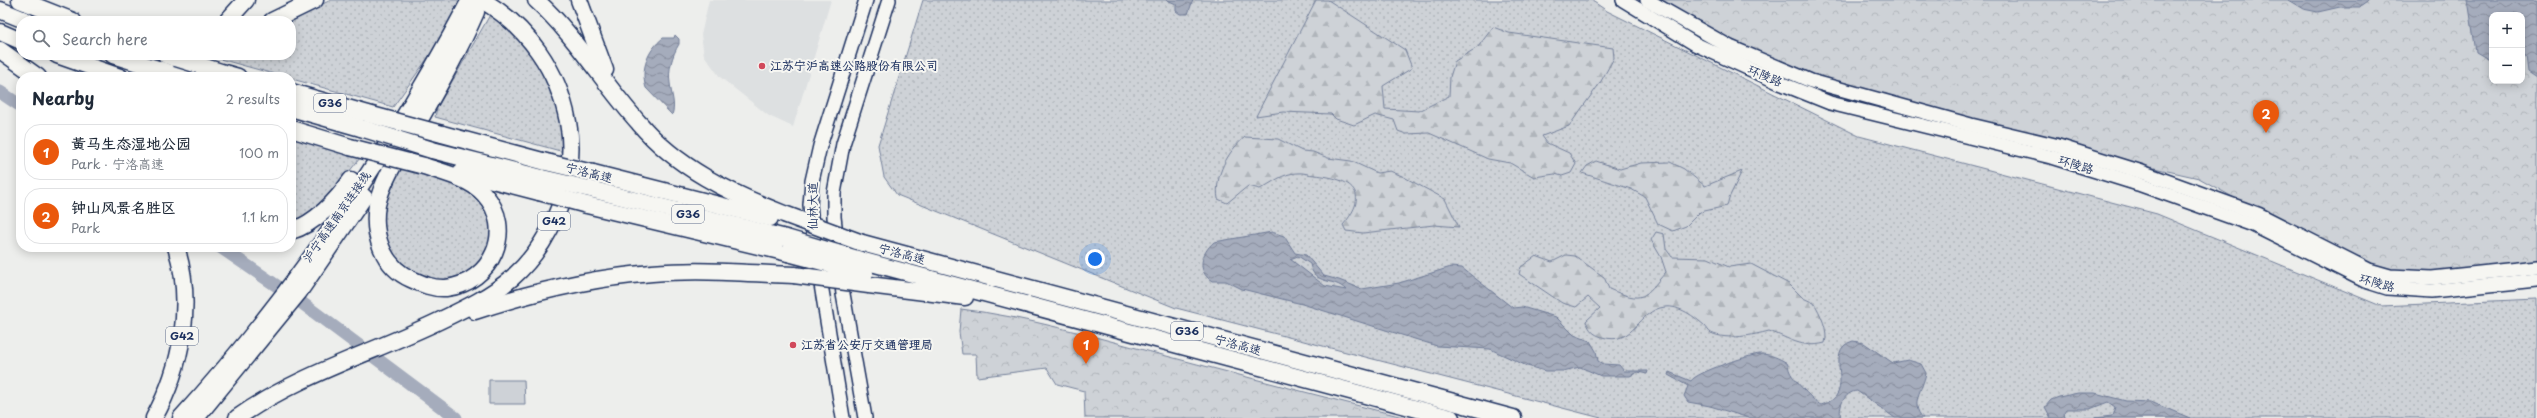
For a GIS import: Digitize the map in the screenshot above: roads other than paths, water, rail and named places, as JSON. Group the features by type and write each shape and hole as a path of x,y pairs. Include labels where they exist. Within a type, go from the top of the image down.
{"highway":[{"path":"20,0 60,16"},
{"path":"232,16 246,0"},
{"path":"282,16 315,0"},
{"path":"536,0 569,34 640,125 678,159 715,184 784,217"},
{"path":"579,0 600,61 616,93"},
{"path":"424,166 472,184 488,200 498,220 498,244 493,257 476,276 463,284 445,288 426,286 405,276 394,268 384,254 376,234 376,220 378,204 390,172 458,52 478,3"},
{"name":"G42","path":"237,418 279,392 374,349 424,329 494,292 526,265 551,228 567,181 571,156 569,129 564,104 556,81 540,52 506,17 478,3"},
{"name":"沪宁高速南京连接线","path":"294,288 377,160 438,58 478,3"},
{"name":"沪宁高速南京连接线","path":"196,418 385,165 478,3"},
{"path":"0,10 16,17"},
{"path":"0,32 16,39"},
{"path":"0,50 31,72"},
{"path":"296,228 312,220 342,192 438,58"},
{"path":"71,60 106,72"},
{"path":"129,60 167,72"},
{"path":"181,60 221,72"},
{"path":"198,72 201,60"},
{"name":"宁洛高速","path":"296,94 365,121 432,150 542,177 592,181 784,217 862,243 1513,418"},
{"name":"宁洛高速","path":"296,109 442,134 542,177"},
{"path":"296,130 350,147 424,166 466,173 542,177 588,205 787,246"},
{"path":"296,133 312,136"},
{"name":"宁洛高速","path":"592,181 866,273 1020,303 1179,343 1451,418"},
{"name":"G42","path":"154,418 171,381 178,354 186,301 182,252"},
{"path":"424,329 506,301 605,278 687,272 794,275 866,273 1020,303"},
{"name":"沪宁高速南京连接线","path":"181,418 250,337 284,301"}],"main road":[{"name":"仙林大道","path":"843,418 822,297 810,205 812,181 820,146 866,0"},
{"name":"仙林大道","path":"865,418 843,294 834,217 834,193 843,144 889,0"},
{"name":"环陵路","path":"1623,0 1695,44 1780,83 1823,100 2051,157 2145,186 2253,225 2365,281 2387,288 2432,291 2537,280"},
{"name":"环陵路","path":"1647,0 1730,47 1811,81 1971,125 2055,145 2142,172 2258,214 2370,270 2390,276 2432,278 2537,267"}],"water":[{"path":"1167,0 1193,0 1188,14 1180,14 1176,11 1176,4"},
{"path":"2288,0 2370,0 2360,7 2340,7 2318,12 2303,9"},
{"path":"2468,0 2537,0 2537,78 2528,72 2525,56 2525,12 2489,12 2489,59 2476,52"},
{"path":"675,35 679,39 679,44 674,53 670,68 670,83 673,103 672,115 646,88 644,74 649,54 653,48 663,38 674,38"},
{"path":"1272,232 1284,236 1295,253 1306,255 1324,276 1362,289 1399,283 1451,267 1462,268 1513,308 1522,307 1556,317 1574,335 1590,341 1596,351 1598,361 1603,364 1619,365 1624,371 1648,371 1647,374 1638,372 1630,376 1601,376 1580,367 1563,371 1545,371 1527,366 1490,349 1437,346 1302,304 1242,289 1226,281 1212,281 1204,272 1202,262 1206,251 1214,242","holes":["1298,256 1310,264 1312,271 1316,276 1341,286 1346,290 1325,286 1290,259"]},
{"path":"1853,341 1864,343 1893,363 1908,360 1921,364 1926,373 1918,396 1917,407 1923,418 1895,418 1857,391 1852,392 1845,397 1840,409 1841,418 1749,418 1710,406 1688,402 1684,396 1688,386 1668,375 1669,372 1691,381 1702,373 1723,364 1754,355 1767,355 1778,358 1787,363 1795,380 1821,405 1833,400 1838,392 1840,383 1840,353 1844,346"},
{"path":"2078,393 2095,393 2126,401 2151,402 2190,418 2095,418 2112,416 2115,407 2108,402 2090,409 2066,409 2064,412 2065,418 2051,418 2045,407 2051,400"}],"waterway":[{"path":"0,92 16,103"},
{"path":"227,252 302,303 456,418"}],"place":[{"name":"江苏宁沪高速公路股份有限公司","path":"762,66"},
{"name":"钟山风景名胜区","path":"2266,133"},
{"name":"江苏省公安厅交通管理局","path":"793,345"},
{"name":"黄马生态湿地公园","path":"1086,364"}]}
